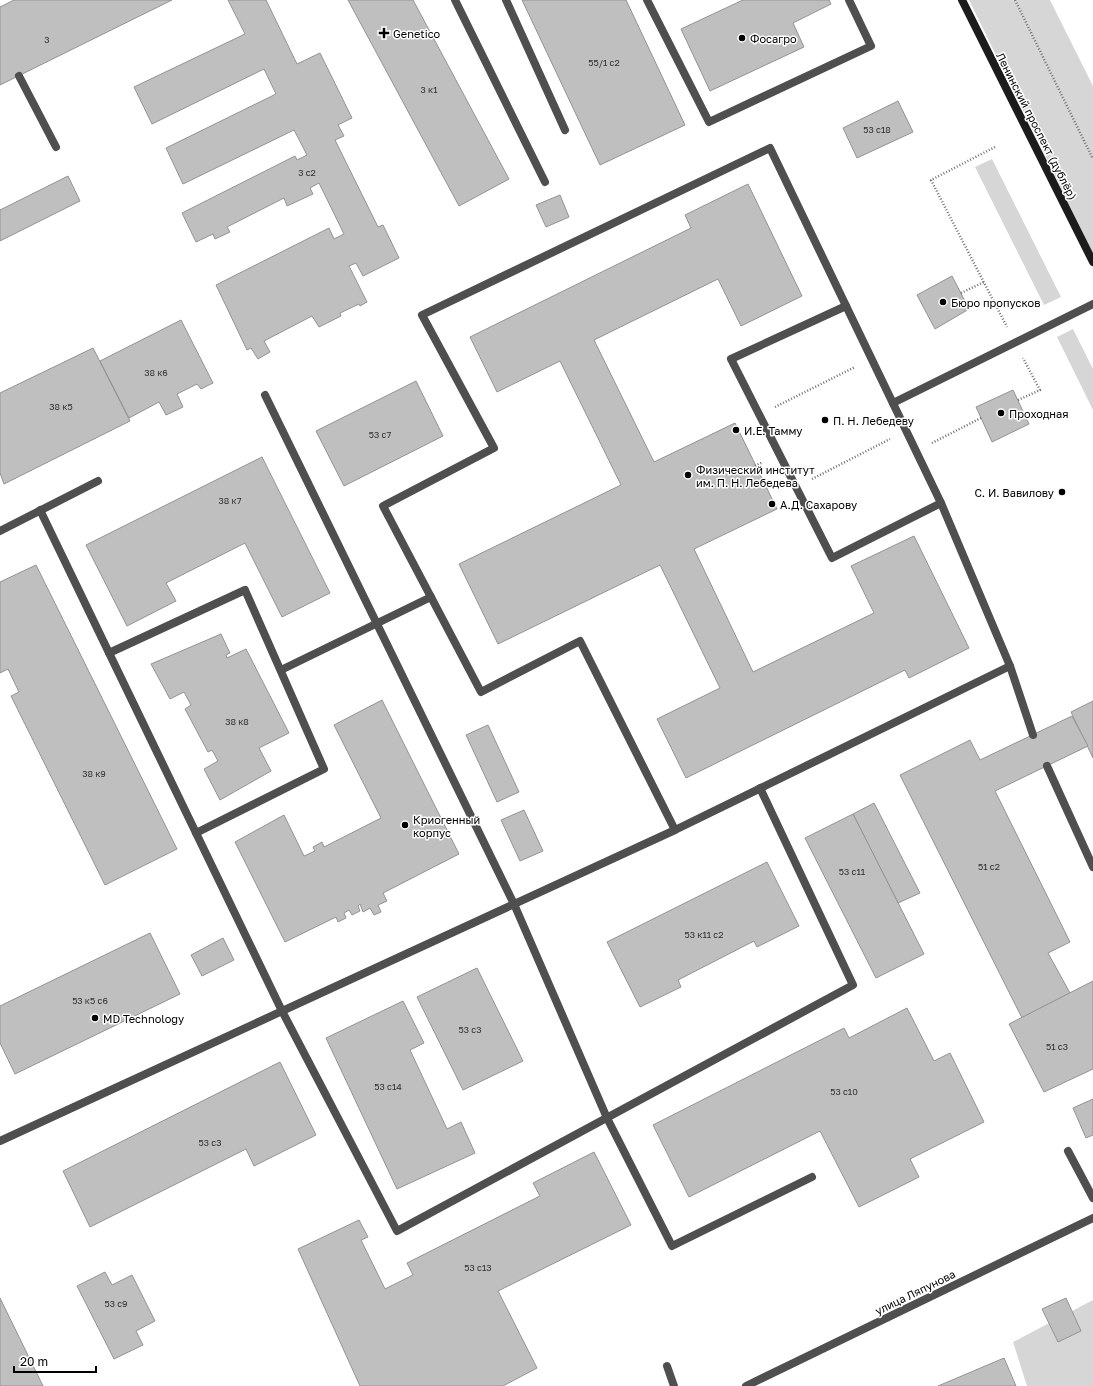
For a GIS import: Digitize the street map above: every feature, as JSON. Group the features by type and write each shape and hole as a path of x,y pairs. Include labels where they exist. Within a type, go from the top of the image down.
{"street":[{"path":"455,0 545,182"},
{"path":"506,0 565,130"},
{"path":"647,0 708,122 871,46 849,0"},
{"name":"Ленинский проспект (дублёр)","path":"962,0 1093,262"},
{"path":"19,76 56,147"},
{"path":"675,830 580,642 482,692 383,506 494,448 422,315 770,148 941,503 1010,666 1033,735"},
{"path":"893,403 1016,344 1093,304"},
{"path":"846,306 731,359 832,558 941,503"},
{"path":"266,395 514,904 607,1118 672,1246 812,1177"},
{"path":"0,531 98,481"},
{"path":"40,510 282,1011 397,1230 853,985 760,788"},
{"path":"109,653 245,590 324,769 196,833"},
{"path":"281,670 431,597"},
{"path":"0,1141 675,830 1010,666"},
{"path":"1047,766 1093,867"},
{"path":"1068,1151 1093,1198"},
{"name":"улица Ляпунова","path":"746,1386 1093,1218"},
{"path":"667,1366 674,1386"}],"path":[{"path":"1015,0 1093,159"},
{"path":"995,147 931,180 1040,390 1018,400"},
{"path":"961,293 984,282"},
{"path":"759,415 872,358"},
{"path":"916,451 981,418"},
{"path":"796,488 906,431"}],"shaded area":[{"path":"969,0 1050,0 1093,86 1093,253"},
{"path":"992,159 1061,297 1044,305 975,167"},
{"path":"1073,329 1093,369 1093,410 1057,337"},
{"path":"1093,1300 1093,1386 1027,1386 1013,1342"}],"building":[{"path":"14,0 172,0 0,85 0,7"},
{"path":"228,0 266,0 297,64 320,53 352,118 338,125 344,136 335,140 378,227 383,225 399,258 363,276 356,263 349,266 367,302 340,313 341,316 319,327 312,316 264,341 270,352 258,359 251,348 247,350 216,285 329,228 334,239 344,234 319,183 310,188 313,194 287,206 284,198 227,227 230,232 215,239 213,234 196,242 182,213 295,156 297,160 307,155 294,130 183,184 166,148 276,94 264,69 152,124 134,87 245,34"},
{"path":"348,0 413,0 509,179 459,206"},
{"path":"522,0 626,0 685,125 600,165"},
{"name":"Фосагро","path":"743,0 829,0 831,4 793,23 804,47 710,91 681,29"},
{"path":"898,101 913,132 857,158 843,128"},
{"path":"68,176 80,201 0,241 0,210"},
{"name":"Физический институт им. П. Н. Лебедева","path":"748,184 802,296 741,326 718,279 594,340 654,462 735,423 777,509 694,549 753,672 874,613 851,566 914,536 969,648 909,678 905,670 686,778 657,719 720,688 660,565 498,644 459,564 621,485 560,361 497,392 470,337 691,228 685,215"},
{"path":"560,195 569,217 546,227 536,205"},
{"name":"Бюро пропусков","path":"952,276 969,309 935,329 917,295"},
{"path":"181,320 213,383 201,389 197,384 177,394 183,407 166,415 159,402 129,418 100,361"},
{"path":"93,348 130,421 4,484 0,473 0,393"},
{"path":"416,381 443,436 344,486 316,431"},
{"name":"Проходная","path":"1013,390 1029,424 992,442 976,407"},
{"path":"262,457 330,593 282,617 245,543 166,583 176,601 127,626 86,545"},
{"path":"36,565 177,849 105,885 11,696 19,692 8,669 0,673 0,582"},
{"path":"221,634 230,653 226,655 227,658 246,649 289,733 259,748 271,771 220,800 204,769 218,761 212,750 208,752 185,709 191,705 184,692 170,699 151,664"},
{"name":"Криогенный корпус","path":"382,700 459,854 383,893 387,901 378,905 381,912 374,915 370,908 363,912 360,904 358,906 360,911 352,915 349,910 344,913 346,918 338,922 336,917 285,942 235,842 284,815 304,856 315,851 313,847 322,842 324,847 381,818 334,725"},
{"path":"1093,701 1093,758 1071,712"},
{"path":"1072,716 1088,746 995,791 1070,942 1048,953 1070,993 1022,1018 900,775 970,740 980,760"},
{"path":"488,725 519,792 497,802 466,735"},
{"path":"874,803 920,893 898,903 853,814"},
{"path":"524,810 543,851 520,861 501,820"},
{"path":"853,814 924,954 876,978 805,838"},
{"path":"767,862 799,926 757,947 754,941 678,980 681,987 640,1007 607,942"},
{"path":"150,933 180,994 15,1074 0,1043 0,1006"},
{"path":"223,938 234,960 202,976 191,955"},
{"path":"477,968 523,1061 463,1090 417,997"},
{"path":"1093,981 1093,1069 1044,1092 1009,1024"},
{"path":"403,1001 424,1043 410,1050 447,1129 461,1122 475,1153 397,1189 326,1038"},
{"path":"907,1008 934,1061 950,1053 984,1122 910,1159 919,1177 859,1207 820,1131 689,1197 653,1125 844,1028 849,1038"},
{"path":"280,1062 316,1135 254,1166 246,1149 90,1227 63,1171"},
{"path":"1093,1099 1093,1135 1086,1138 1073,1108"},
{"path":"594,1152 631,1225 498,1291 537,1368 503,1386 360,1386 298,1249 359,1220 368,1237 361,1240 385,1289 413,1275 407,1263 540,1196 533,1183"},
{"path":"105,1272 112,1285 132,1275 155,1321 136,1331 143,1345 114,1359 77,1286"},
{"path":"0,1298 43,1386 0,1386"},
{"path":"1066,1298 1081,1331 1058,1342 1042,1309"},
{"path":"1004,1358 1016,1386 938,1386"}],"place":[{"name":"Genetico","path":"384,33"},
{"name":"Фосагро","path":"742,38"},
{"name":"Бюро пропусков","path":"943,302"},
{"name":"Проходная","path":"1001,413"},
{"name":"П. Н. Лебедеву","path":"825,420"},
{"name":"И.Е. Тамму","path":"736,430"},
{"name":"Физический институт им. П. Н. Лебедева","path":"688,475"},
{"name":"С. И. Вавилову","path":"1062,492"},
{"name":"А.Д. Сахарову","path":"772,504"},
{"name":"Криогенный корпус","path":"405,825"},
{"name":"MD Technology","path":"95,1018"}]}
